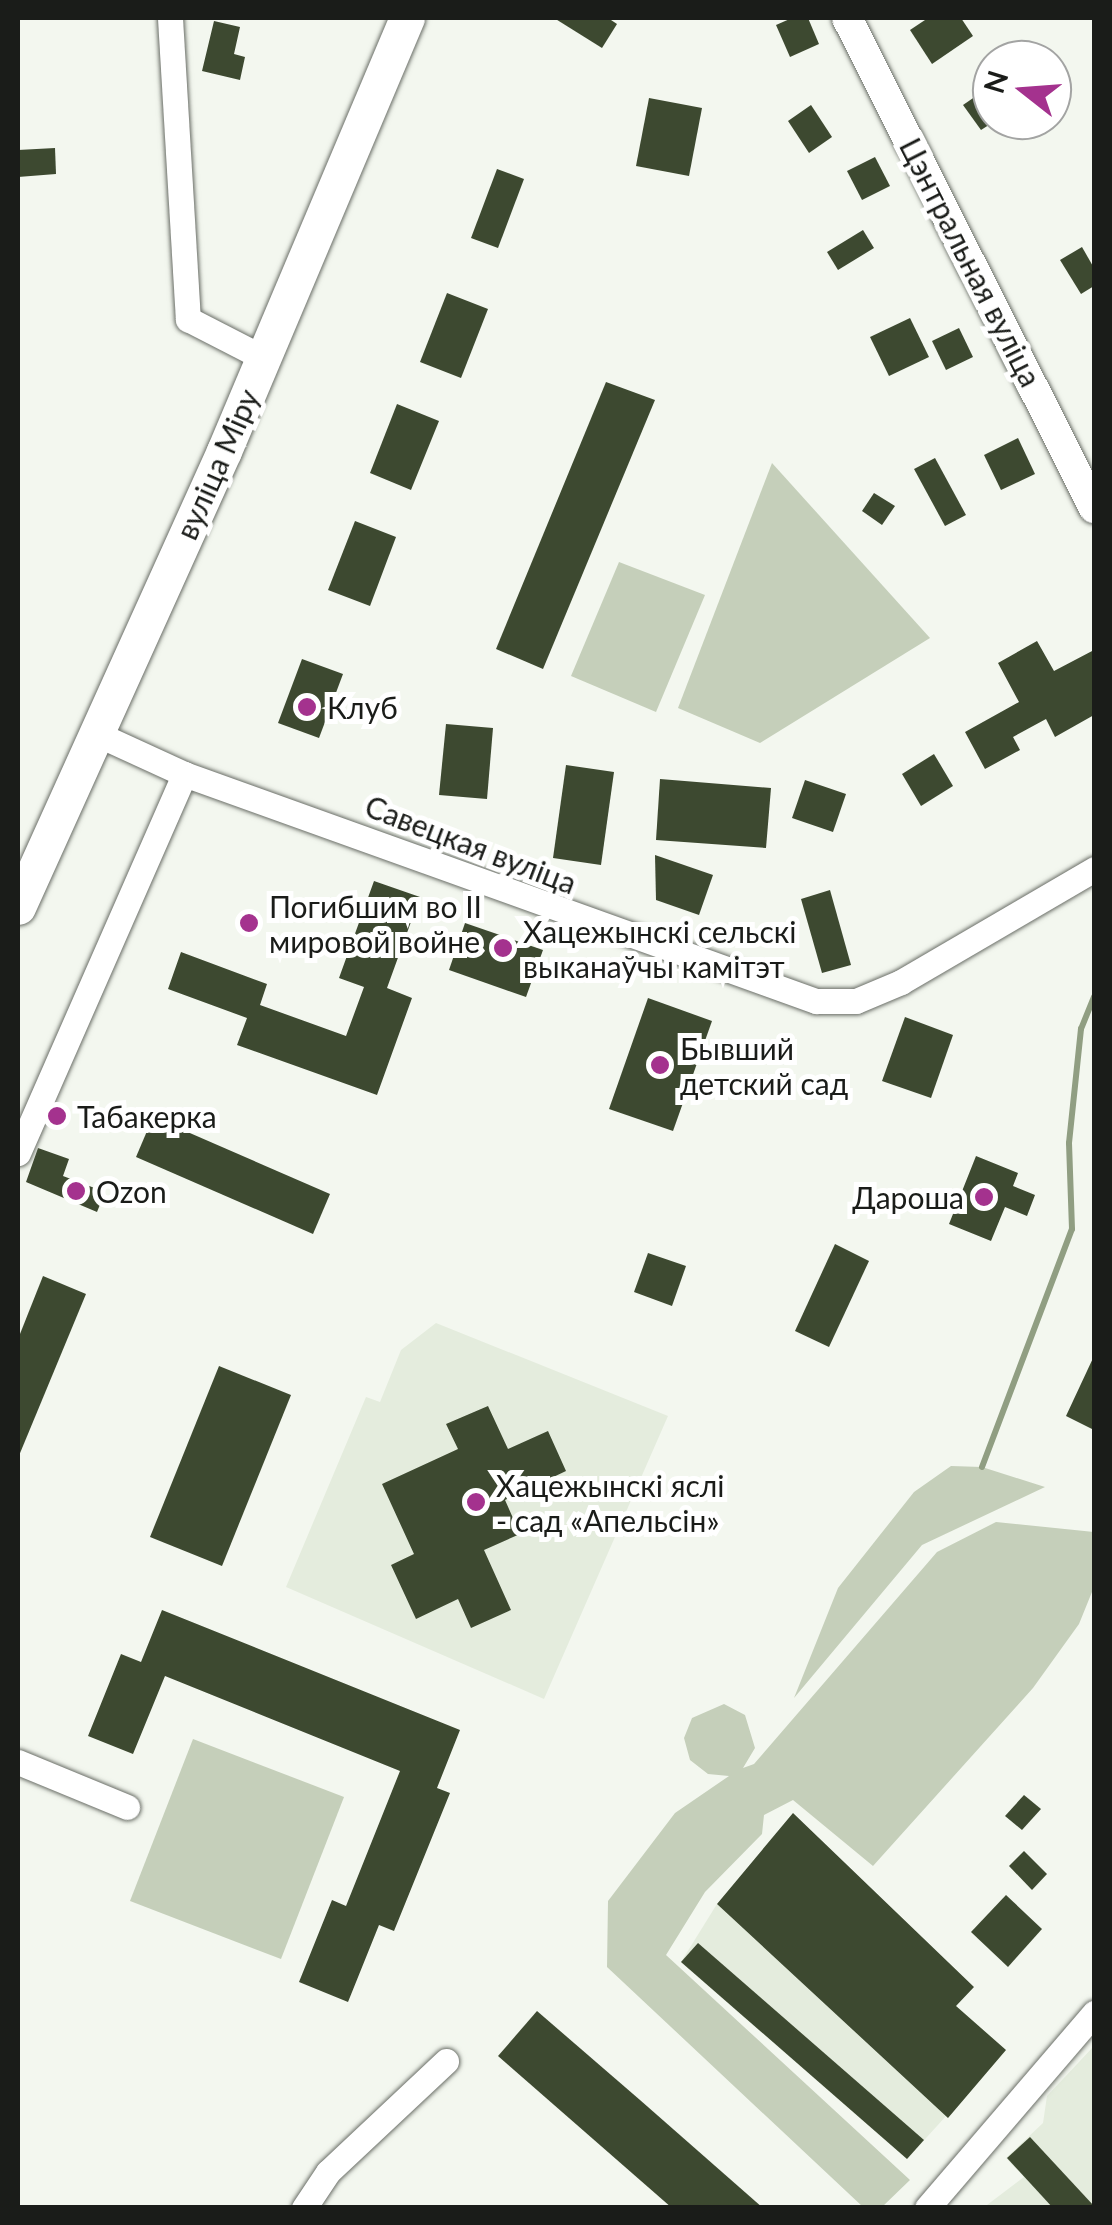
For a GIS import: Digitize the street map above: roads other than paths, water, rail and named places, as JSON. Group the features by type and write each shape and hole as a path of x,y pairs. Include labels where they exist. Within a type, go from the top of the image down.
{"main road":[{"name":"вуліца Міру","path":"18,907 264,358 407,18"}],"street":[{"path":"170,18 188,319 264,358"},
{"name":"Цэнтральная вуліца","path":"847,18 1094,508"},
{"name":"Савецкая вуліца","path":"95,733 184,774 816,1001 856,1001 901,982 1094,868"},
{"path":"18,1152 184,774"},
{"path":"18,1762 127,1807"},
{"path":"927,2208 1094,2013"},
{"path":"304,2208 328,2172 446,2061"}],"waterway":[{"path":"982,1467 1072,1229 1069,1143 1081,1029 1094,997"}],"place":[{"name":"Клуб","path":"307,707"},
{"name":"Погибшим во II мировой войне","path":"249,923"},
{"name":"Хацежынскі сельскі выканаўчы камітэт","path":"503,948"},
{"name":"Бывший детский сад","path":"660,1065"},
{"name":"Табакерка","path":"57,1116"},
{"name":"Ozon","path":"76,1191"},
{"name":"Дароша","path":"984,1197"},
{"name":"Хацежынскі яслі - сад «Апельсін»","path":"476,1502"}]}
